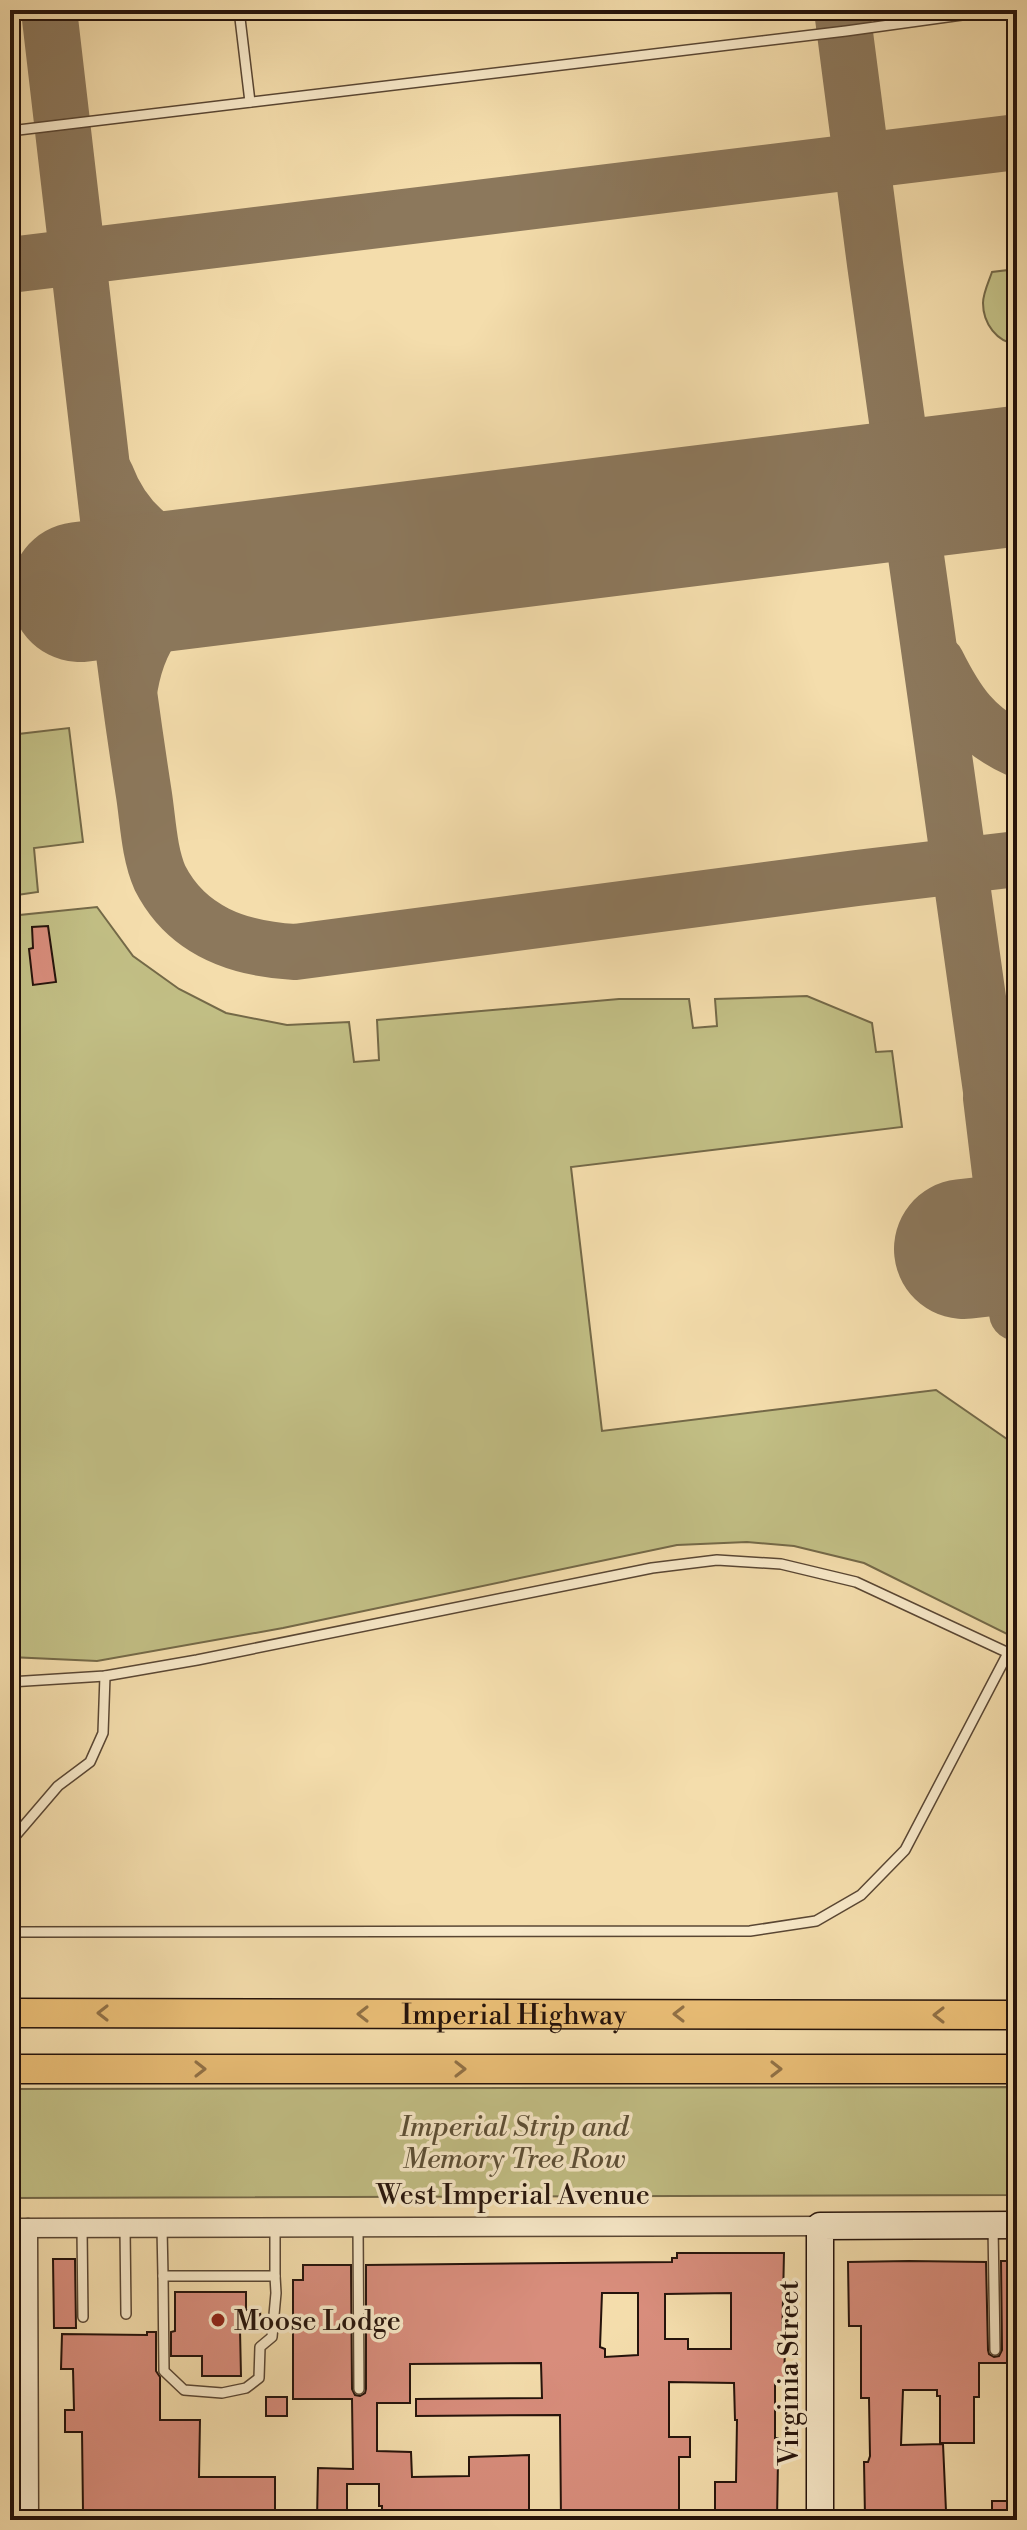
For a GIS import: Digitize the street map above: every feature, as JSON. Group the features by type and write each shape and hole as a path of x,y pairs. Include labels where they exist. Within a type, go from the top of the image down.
{"main road":[{"name":"Imperial Highway","path":"10,2013 1017,2015"},
{"name":"Imperial Highway","path":"10,2069 1017,2069"}],"street":[{"name":"West Imperial Avenue","path":"19,2228 1005,2225"},
{"name":"Virginia Street","path":"820,2226 820,2520"},
{"path":"19,2228 29,2520"}],"lane":[{"path":"239,10 250,102"},
{"path":"10,131 998,10"},
{"path":"10,1682 105,1676 652,1568 717,1560 781,1564 856,1582 1013,1655 905,1850 861,1895 816,1921 750,1931 10,1932"},
{"path":"10,1842 58,1786 90,1762 103,1733 105,1676"},
{"path":"995,2350 1005,2225"},
{"path":"162,2228 164,2371 184,2390 222,2393 246,2388 259,2378 260,2347 272,2337 276,2293 275,2227"},
{"path":"358,2227 359,2389"},
{"path":"82,2228 83,2317"},
{"path":"125,2228 126,2314"},
{"path":"163,2276 275,2276"}],"green space":[{"path":"1017,269 1017,344 1003,340 992,331 983,303 992,272"},
{"path":"69,728 83,842 34,848 38,892 10,896 10,735"},
{"path":"97,907 133,956 179,989 226,1013 287,1025 349,1022 354,1062 379,1060 377,1020 619,999 689,999 693,1028 717,1026 715,999 807,996 872,1023 876,1052 892,1051 902,1127 571,1167 602,1431 936,1390 1017,1446 1017,1639 864,1563 794,1546 747,1542 677,1545 283,1628 97,1661 10,1657 10,916"},
{"name":"Imperial Strip and Memory Tree Row","path":"1017,2087 1017,2195 10,2198 10,2089"}],"building":[{"path":"48,926 56,982 33,985 29,949 33,948 32,927"},
{"path":"677,2253 784,2253 784,2383 775,2383 777,2520 715,2520 715,2482 736,2482 734,2383 669,2382 669,2437 690,2437 690,2457 679,2457 679,2520 639,2520 639,2515 606,2515 606,2520 561,2520 560,2415 416,2416 416,2399 542,2398 541,2363 410,2364 410,2403 377,2403 377,2451 411,2452 412,2477 469,2476 469,2457 529,2455 529,2518 382,2520 379,2484 347,2484 347,2520 317,2520 318,2468 353,2469 352,2399 293,2399 293,2280 303,2280 303,2265 351,2265 352,2389 355,2395 360,2396 366,2389 366,2265 672,2262 672,2258 677,2258","holes":["602,2293 638,2293 638,2355 605,2357 605,2349 600,2347","731,2293 731,2349 688,2349 688,2339 665,2339 665,2294"]},
{"path":"53,2259 75,2259 76,2328 54,2328"},
{"path":"1001,2261 1017,2261 1017,2363 979,2363 979,2397 974,2397 974,2443 940,2443 940,2396 937,2396 937,2390 903,2390 901,2445 943,2444 946,2511 865,2517 864,2462 868,2462 870,2456 869,2398 861,2398 861,2326 849,2326 848,2262 986,2262 988,2350 994,2357 999,2356 1002,2350"},
{"name":"Moose Lodge","path":"175,2292 246,2292 246,2310 260,2310 261,2330 240,2330 241,2376 202,2376 202,2356 171,2356 171,2332 175,2331"},
{"path":"147,2332 156,2332 160,2420 200,2420 199,2477 275,2477 275,2518 137,2520 137,2512 83,2511 82,2432 65,2432 65,2410 74,2410 73,2369 61,2369 62,2334 147,2335"},
{"path":"266,2397 287,2397 287,2416 266,2416"},
{"path":"992,2501 1017,2501 1017,2520 992,2520"}],"taxiway":[{"path":"49,10 120,622 149,837 160,878 185,912 217,934 235,941 254,947 295,952 1017,859"},
{"path":"842,10 993,1105"},
{"path":"10,265 1017,142"},
{"path":"106,475 127,513 155,540 190,559 231,573"},
{"path":"130,686 142,645 163,614 192,591 231,573"},
{"path":"937,663 969,714 990,733 1017,749"},
{"path":"991,1098 1017,1313"}],"runway":[{"path":"80,592 1017,476"},
{"path":"964,1249 1017,1243"}],"place":[{"name":"Moose Lodge","path":"218,2320"}]}
